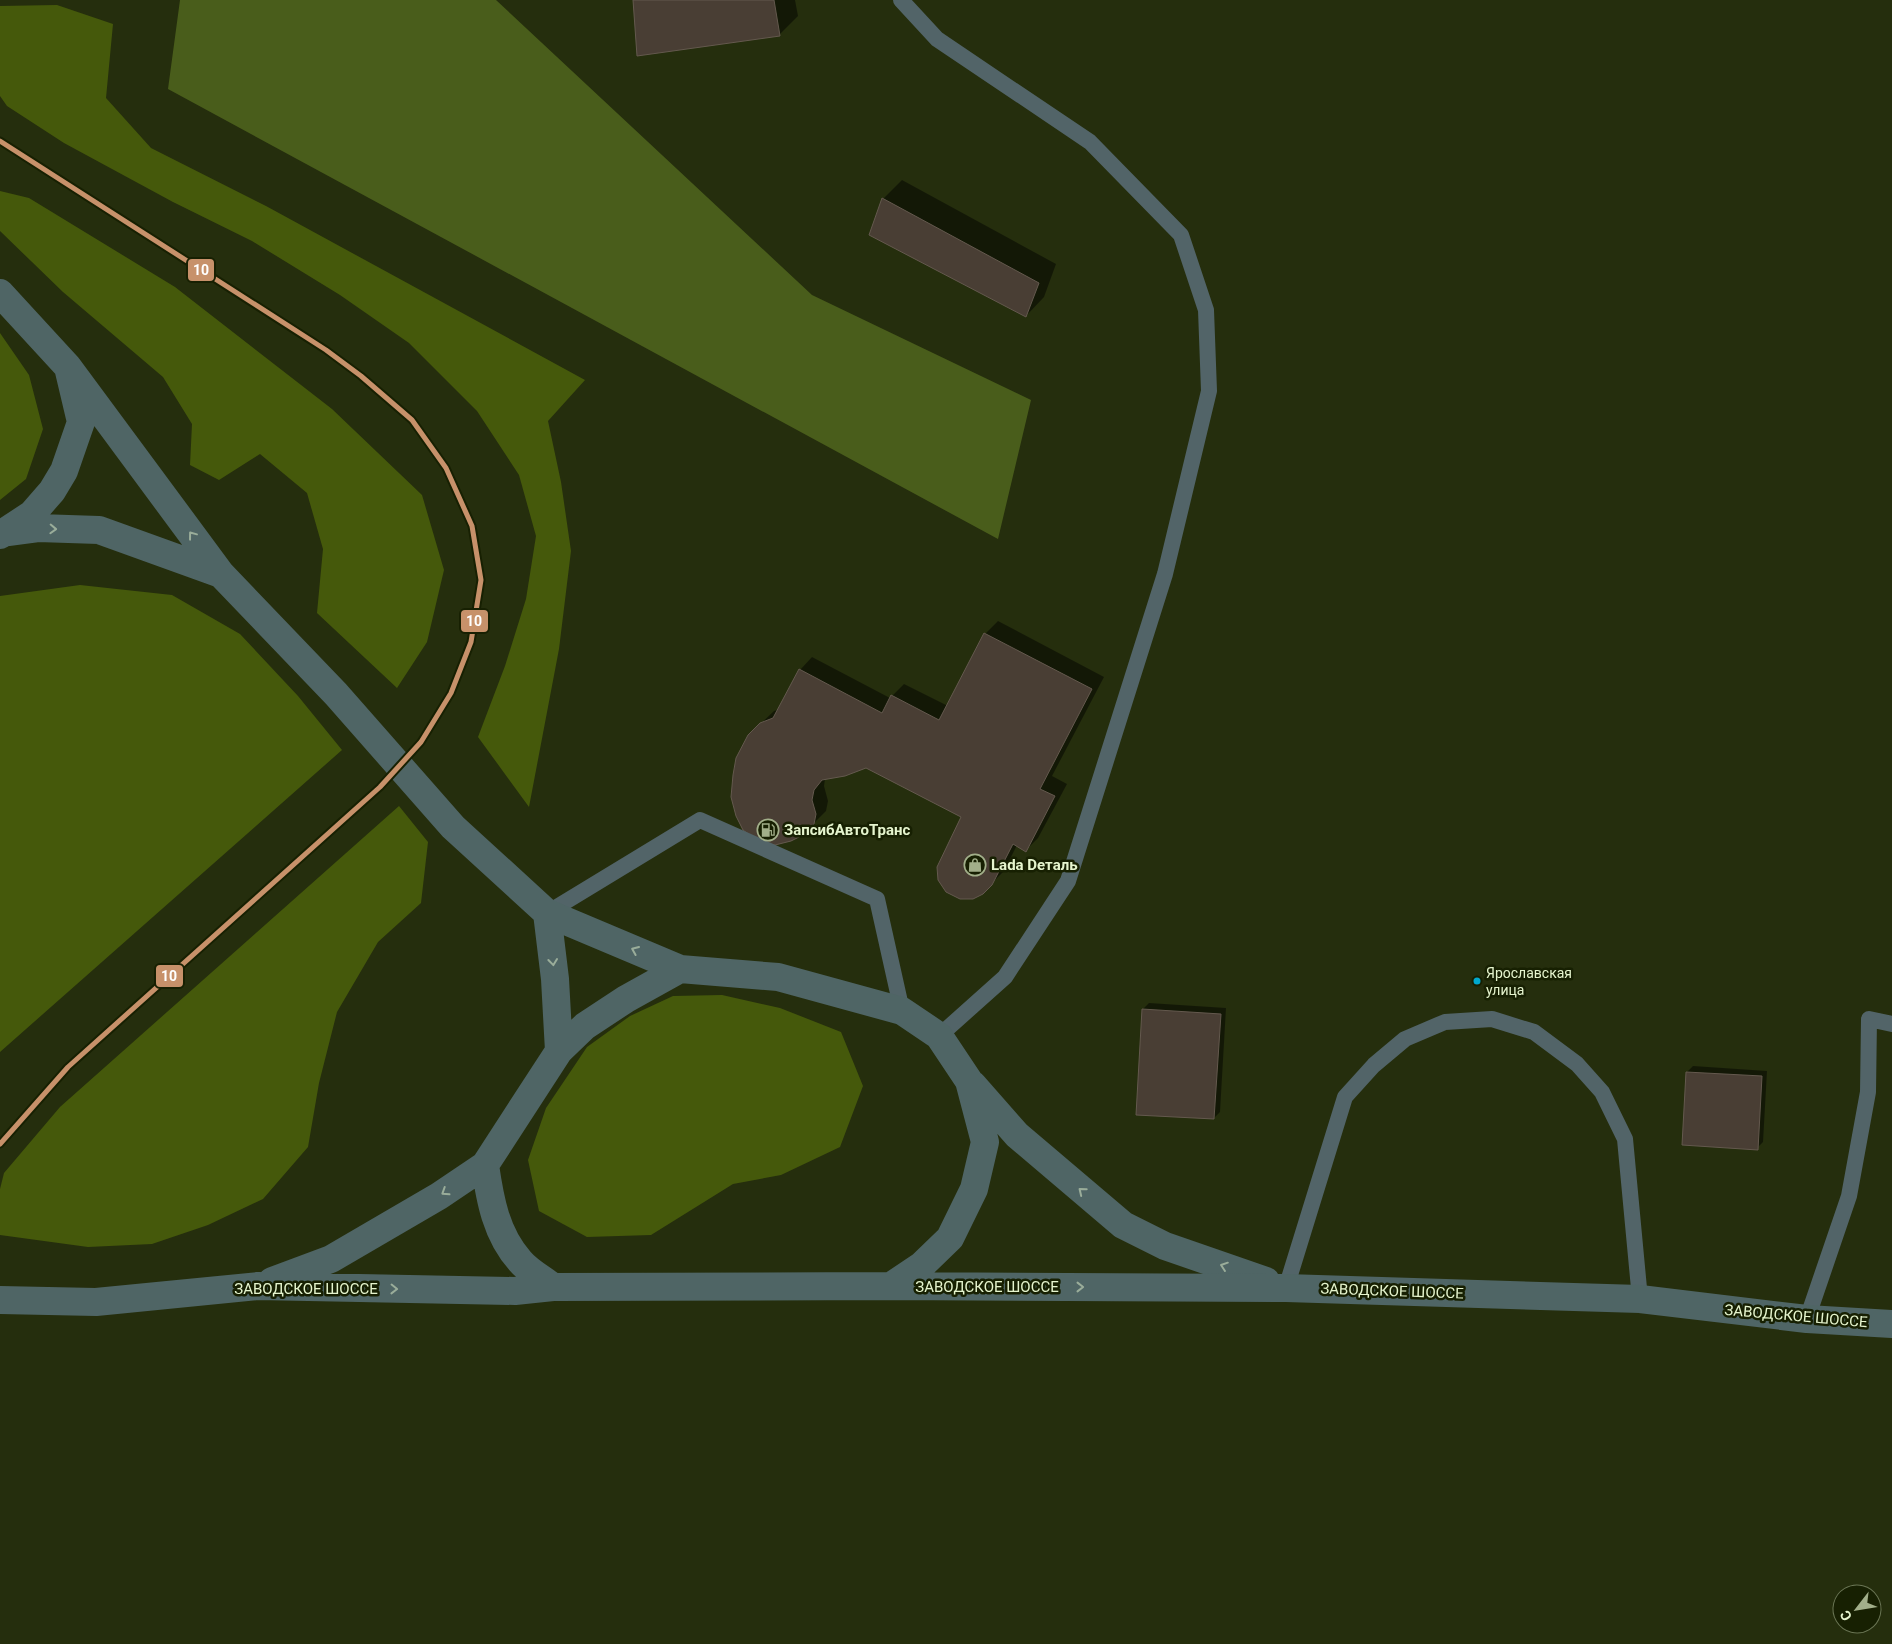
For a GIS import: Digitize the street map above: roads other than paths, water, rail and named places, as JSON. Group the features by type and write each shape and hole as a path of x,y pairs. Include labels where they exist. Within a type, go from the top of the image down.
{"main road":[{"path":"0,293 68,367 221,574 336,694 453,827 547,913 680,969 778,977 902,1010 939,1036 969,1081 1017,1135 1123,1225 1165,1246 1286,1288"},
{"path":"2,534 32,514 52,491 64,471 81,422 68,367"},
{"path":"2,534 38,528 99,530 221,574"},
{"path":"547,913 555,979 559,1051"},
{"path":"258,1286 331,1259 439,1196 485,1165 559,1051 585,1026 626,999 680,969"},
{"path":"891,1286 921,1266 950,1238 974,1189 985,1142 969,1081"},
{"path":"485,1165 490,1200 500,1229 520,1262 553,1287"},
{"name":"ЗАВОДСКОЕ ШОССЕ","path":"0,1300 96,1302 258,1286 515,1291 553,1287 1286,1288 1640,1299 1807,1319 1892,1324"}],"lane":[{"path":"901,0 937,39 1090,142 1181,235 1206,310 1209,391 1165,574 1068,881 1005,977 939,1036"},
{"path":"547,913 700,820 877,899 902,1010"},
{"path":"1286,1288 1345,1097 1374,1065 1406,1039 1445,1022 1492,1019 1534,1032 1577,1064 1602,1092 1625,1139 1640,1299"},
{"path":"1807,1319 1849,1196 1868,1092 1869,1020 1892,1024"}],"place":[{"name":"ЗапсибАвтоТранс","path":"768,830"},
{"name":"Lada Dеталь","path":"975,865"},
{"name":"Ярославская улица","path":"1477,981"}]}
